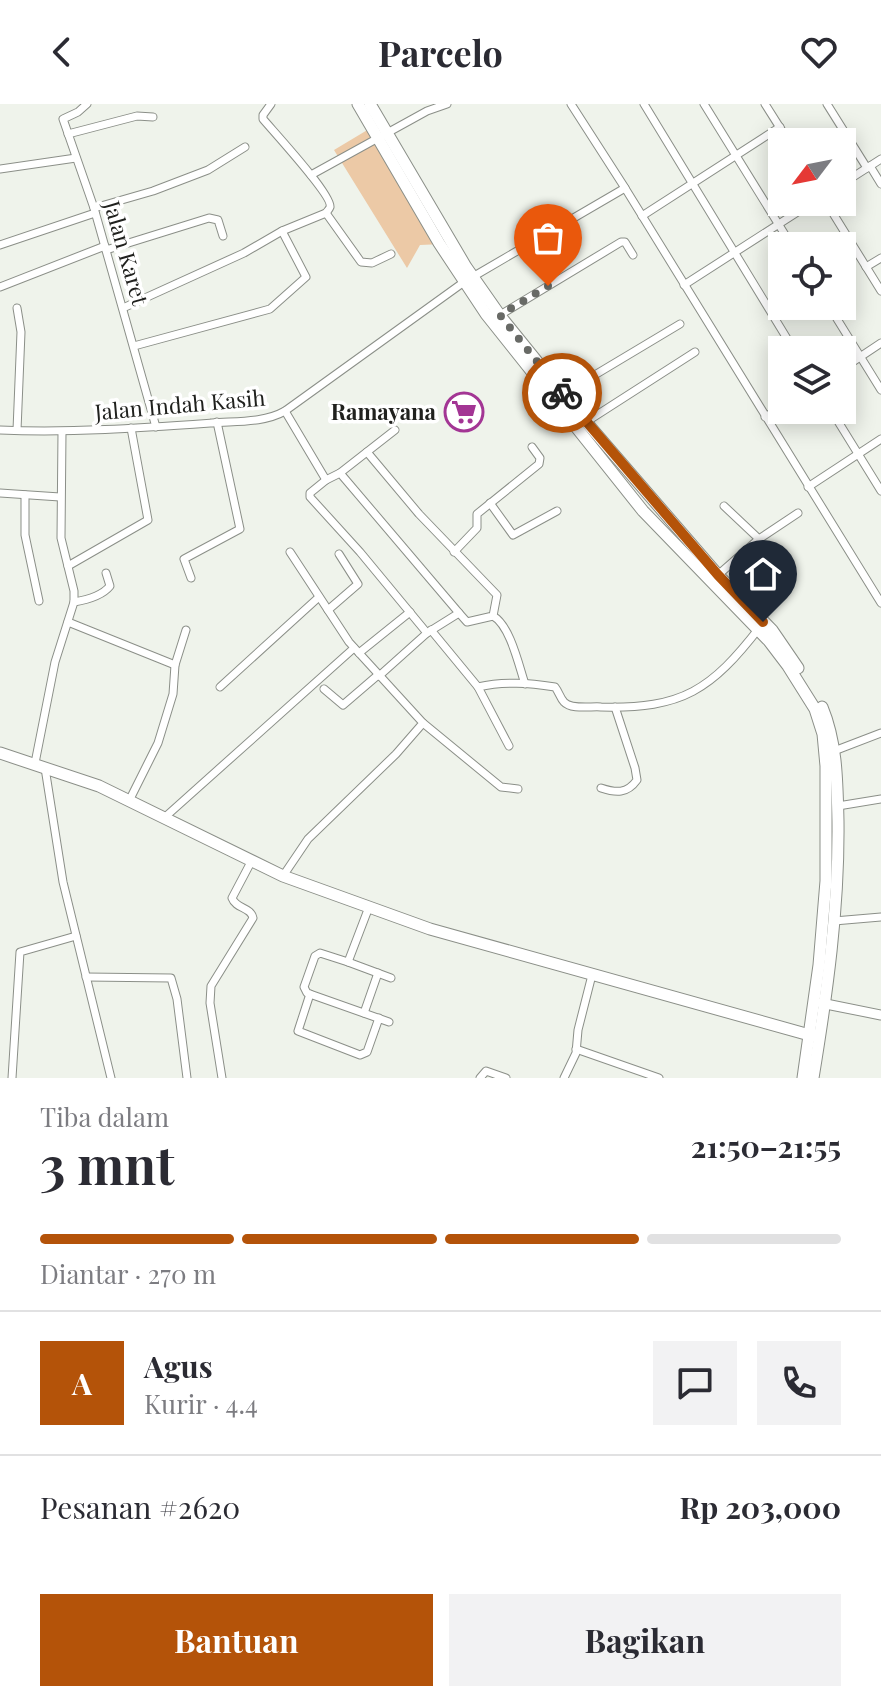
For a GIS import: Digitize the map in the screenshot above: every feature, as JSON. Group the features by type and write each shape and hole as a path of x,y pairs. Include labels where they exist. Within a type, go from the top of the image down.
{"main road":[{"path":"358,104 383,135"},
{"path":"370,104 383,135 486,314 643,511 782,644 816,697 828,723 834,751 838,806 834,921 814,1036 803,1078"},
{"path":"469,280 761,626 815,709 823,734 828,817 820,1002"},
{"path":"0,753 40,764 129,801 283,876 444,934 814,1036"},
{"path":"813,1078 814,1036"}],"street":[{"path":"87,104 63,118 68,134 144,115 153,117"},
{"path":"123,308 326,213 329,202 311,175 263,119 271,104"},
{"path":"311,175 427,111 447,104"},
{"path":"571,104 881,603"},
{"path":"644,104 785,336"},
{"path":"704,104 784,232"},
{"path":"642,216 780,127 765,104"},
{"path":"827,104 881,184"},
{"name":"Jalan Karet","path":"68,134 95,210 156,427"},
{"path":"0,245 208,170 245,147"},
{"path":"0,169 76,158"},
{"path":"856,175 881,159"},
{"name":"Jalan Indah Kasih","path":"0,430 62,432 156,427 264,418 285,411 469,280 625,188"},
{"path":"326,213 361,262 372,263 391,254"},
{"path":"684,285 791,216"},
{"path":"835,216 881,291"},
{"path":"0,287 106,248 209,218 218,220 223,236"},
{"path":"134,346 277,305 306,277 282,231"},
{"path":"500,315 621,242 625,242 633,255"},
{"path":"866,267 881,258"},
{"path":"17,308 21,332 17,430"},
{"path":"838,320 881,390"},
{"path":"563,394 680,324"},
{"path":"856,360 881,343"},
{"path":"586,422 695,352"},
{"path":"285,411 326,480"},
{"path":"191,578 184,559 240,529 217,422"},
{"path":"840,424 881,491"},
{"path":"68,566 148,520 131,428"},
{"path":"395,430 340,473 326,480 310,493 310,497 478,687 509,746"},
{"path":"62,432 61,538 74,602 55,662 40,764 63,882 111,1078"},
{"path":"808,487 881,439"},
{"path":"454,552 477,528 476,516 539,464 540,458 532,447"},
{"path":"367,452 454,552 497,595 493,616"},
{"path":"340,473 467,622 493,616"},
{"path":"0,493 60,497"},
{"path":"25,495 25,535 39,601"},
{"path":"490,503 513,535 557,511"},
{"path":"724,506 759,539"},
{"path":"718,575 759,539 798,513"},
{"path":"290,552 356,651 423,723 501,787 518,789"},
{"path":"328,610 358,584 339,554"},
{"path":"74,602 86,600 108,589 106,573"},
{"path":"220,687 319,597"},
{"path":"164,818 356,651 410,612"},
{"path":"324,689 343,705 429,631 459,613"},
{"path":"493,616 503,624 525,684"},
{"path":"68,622 175,665"},
{"path":"478,687 496,683 555,687 570,706 615,707 658,703 691,694 703,687 733,659 761,626"},
{"path":"129,801 158,743 173,694 175,665 186,630"},
{"path":"601,788 626,791 637,780 615,707"},
{"path":"283,876 308,839 396,754 423,723"},
{"path":"834,751 881,733"},
{"path":"838,806 881,799"},
{"path":"222,1078 210,1003 211,986 253,918 232,898 251,862"},
{"path":"348,962 369,907"},
{"path":"834,921 881,917"},
{"path":"12,1078 20,952 76,936"},
{"path":"389,1022 310,994 304,987 315,956 320,953 391,978"},
{"path":"364,1013 378,973"},
{"path":"564,1078 573,1061 592,975"},
{"path":"86,977 171,978 177,999 187,1078"},
{"path":"310,994 298,1031 360,1055 367,1052 379,1018"},
{"path":"820,1002 881,1015"},
{"path":"576,1049 659,1078"},
{"path":"480,1078 486,1071 506,1078"}],"shaded area":[{"path":"374,126 443,244 420,245 407,268 334,150"}],"railway":[{"path":"539,379 557,411"}],"way so far":[{"path":"548,286 500,315 562,393"}],"place":[{"name":"Ramayana","path":"464,412"}],"route":[{"path":"562,393 718,575 763,622"}]}
